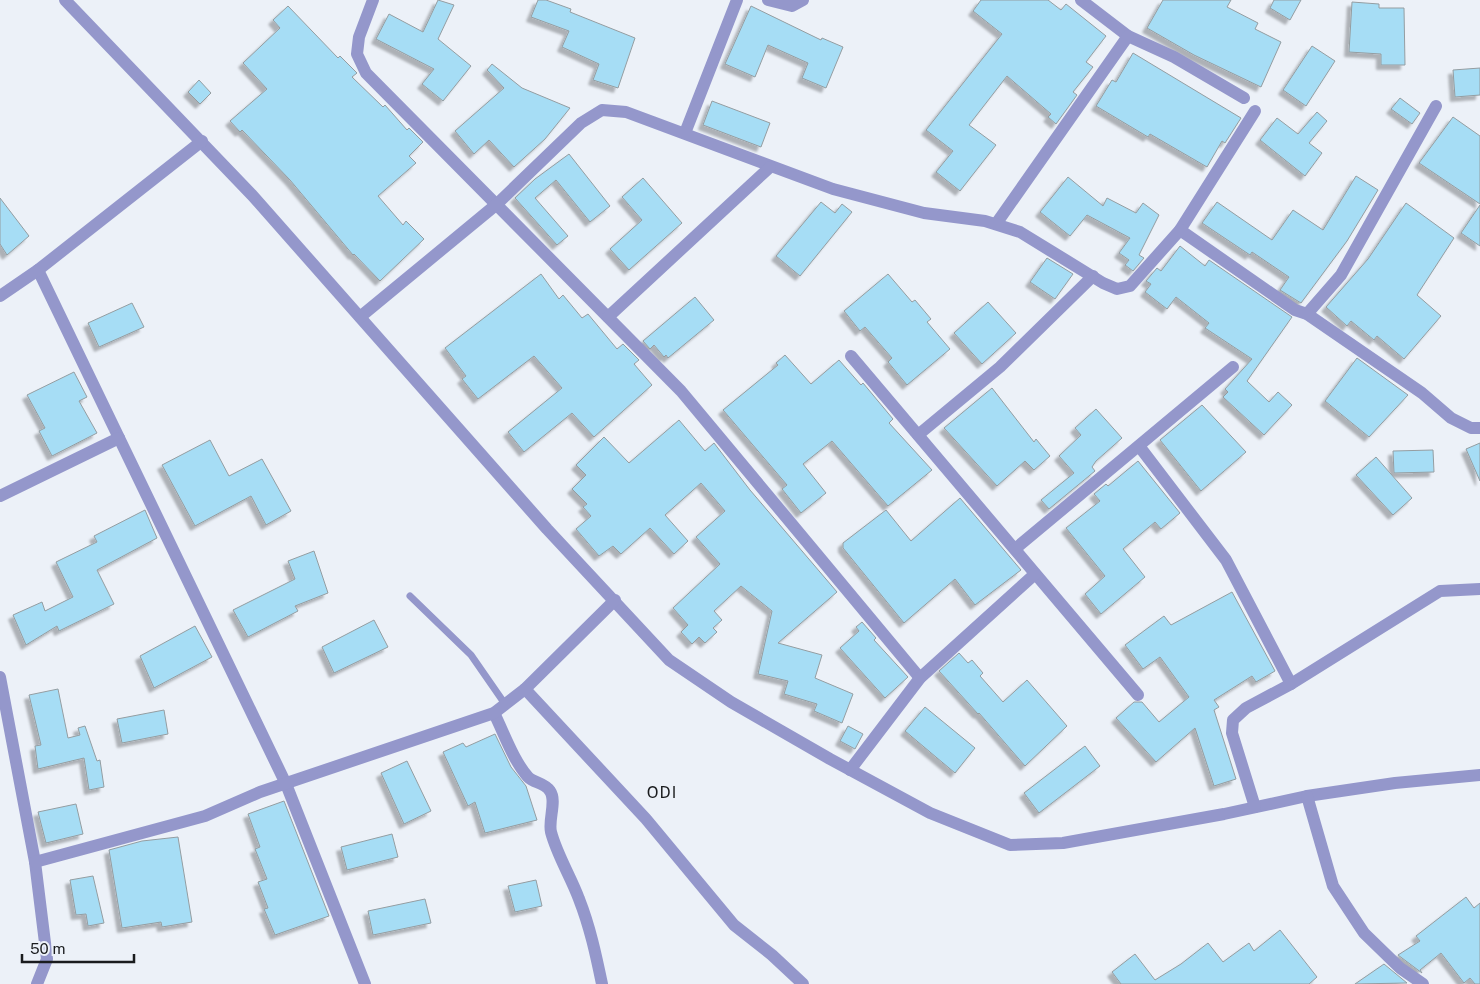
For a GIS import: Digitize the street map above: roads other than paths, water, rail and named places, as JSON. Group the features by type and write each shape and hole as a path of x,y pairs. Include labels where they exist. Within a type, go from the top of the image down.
{"street":[{"path":"65,0 202,141 547,529 670,660 731,702 850,770 930,813 1010,845 1063,843 1307,796 1394,782 1480,775"},
{"path":"373,0 359,37 357,54 366,73 681,391 920,678"},
{"path":"685,133 737,0"},
{"path":"768,0 792,6 804,0"},
{"path":"1082,0 1128,36 1174,57 1244,98"},
{"path":"996,224 1128,36"},
{"path":"1308,314 1341,275 1436,106"},
{"path":"360,317 497,204 581,123 602,110 626,112 833,189 924,213 985,220 1020,232 1117,289 1130,286 1180,230 1255,111"},
{"path":"0,296 38,270 202,141"},
{"path":"608,317 770,167"},
{"path":"1180,230 1295,310 1308,314 1422,393 1450,418 1470,428 1480,428"},
{"path":"38,270 286,784 365,984"},
{"path":"918,435 1000,367 1093,276"},
{"path":"851,356 1138,695"},
{"path":"1014,549 1234,367"},
{"path":"0,496 119,438"},
{"path":"1139,446 1226,560 1291,684"},
{"path":"850,770 920,678 1035,574"},
{"path":"1255,807 1232,733 1233,720 1246,708 1291,684 1440,591 1480,589"},
{"path":"35,862 206,816 260,792 494,713 525,690 615,600"},
{"path":"0,677 35,862 47,959 36,984"},
{"path":"525,690 646,819 734,925 772,954 803,984"},
{"path":"494,713 523,770 530,779 550,790 552,797 549,821 552,835 587,921 602,984"},
{"path":"1307,796 1333,886 1364,933 1400,968 1423,984"}],"lane":[{"path":"410,596 471,655 505,704"}],"district":[{"name":"ODI","path":"662,792"}]}
